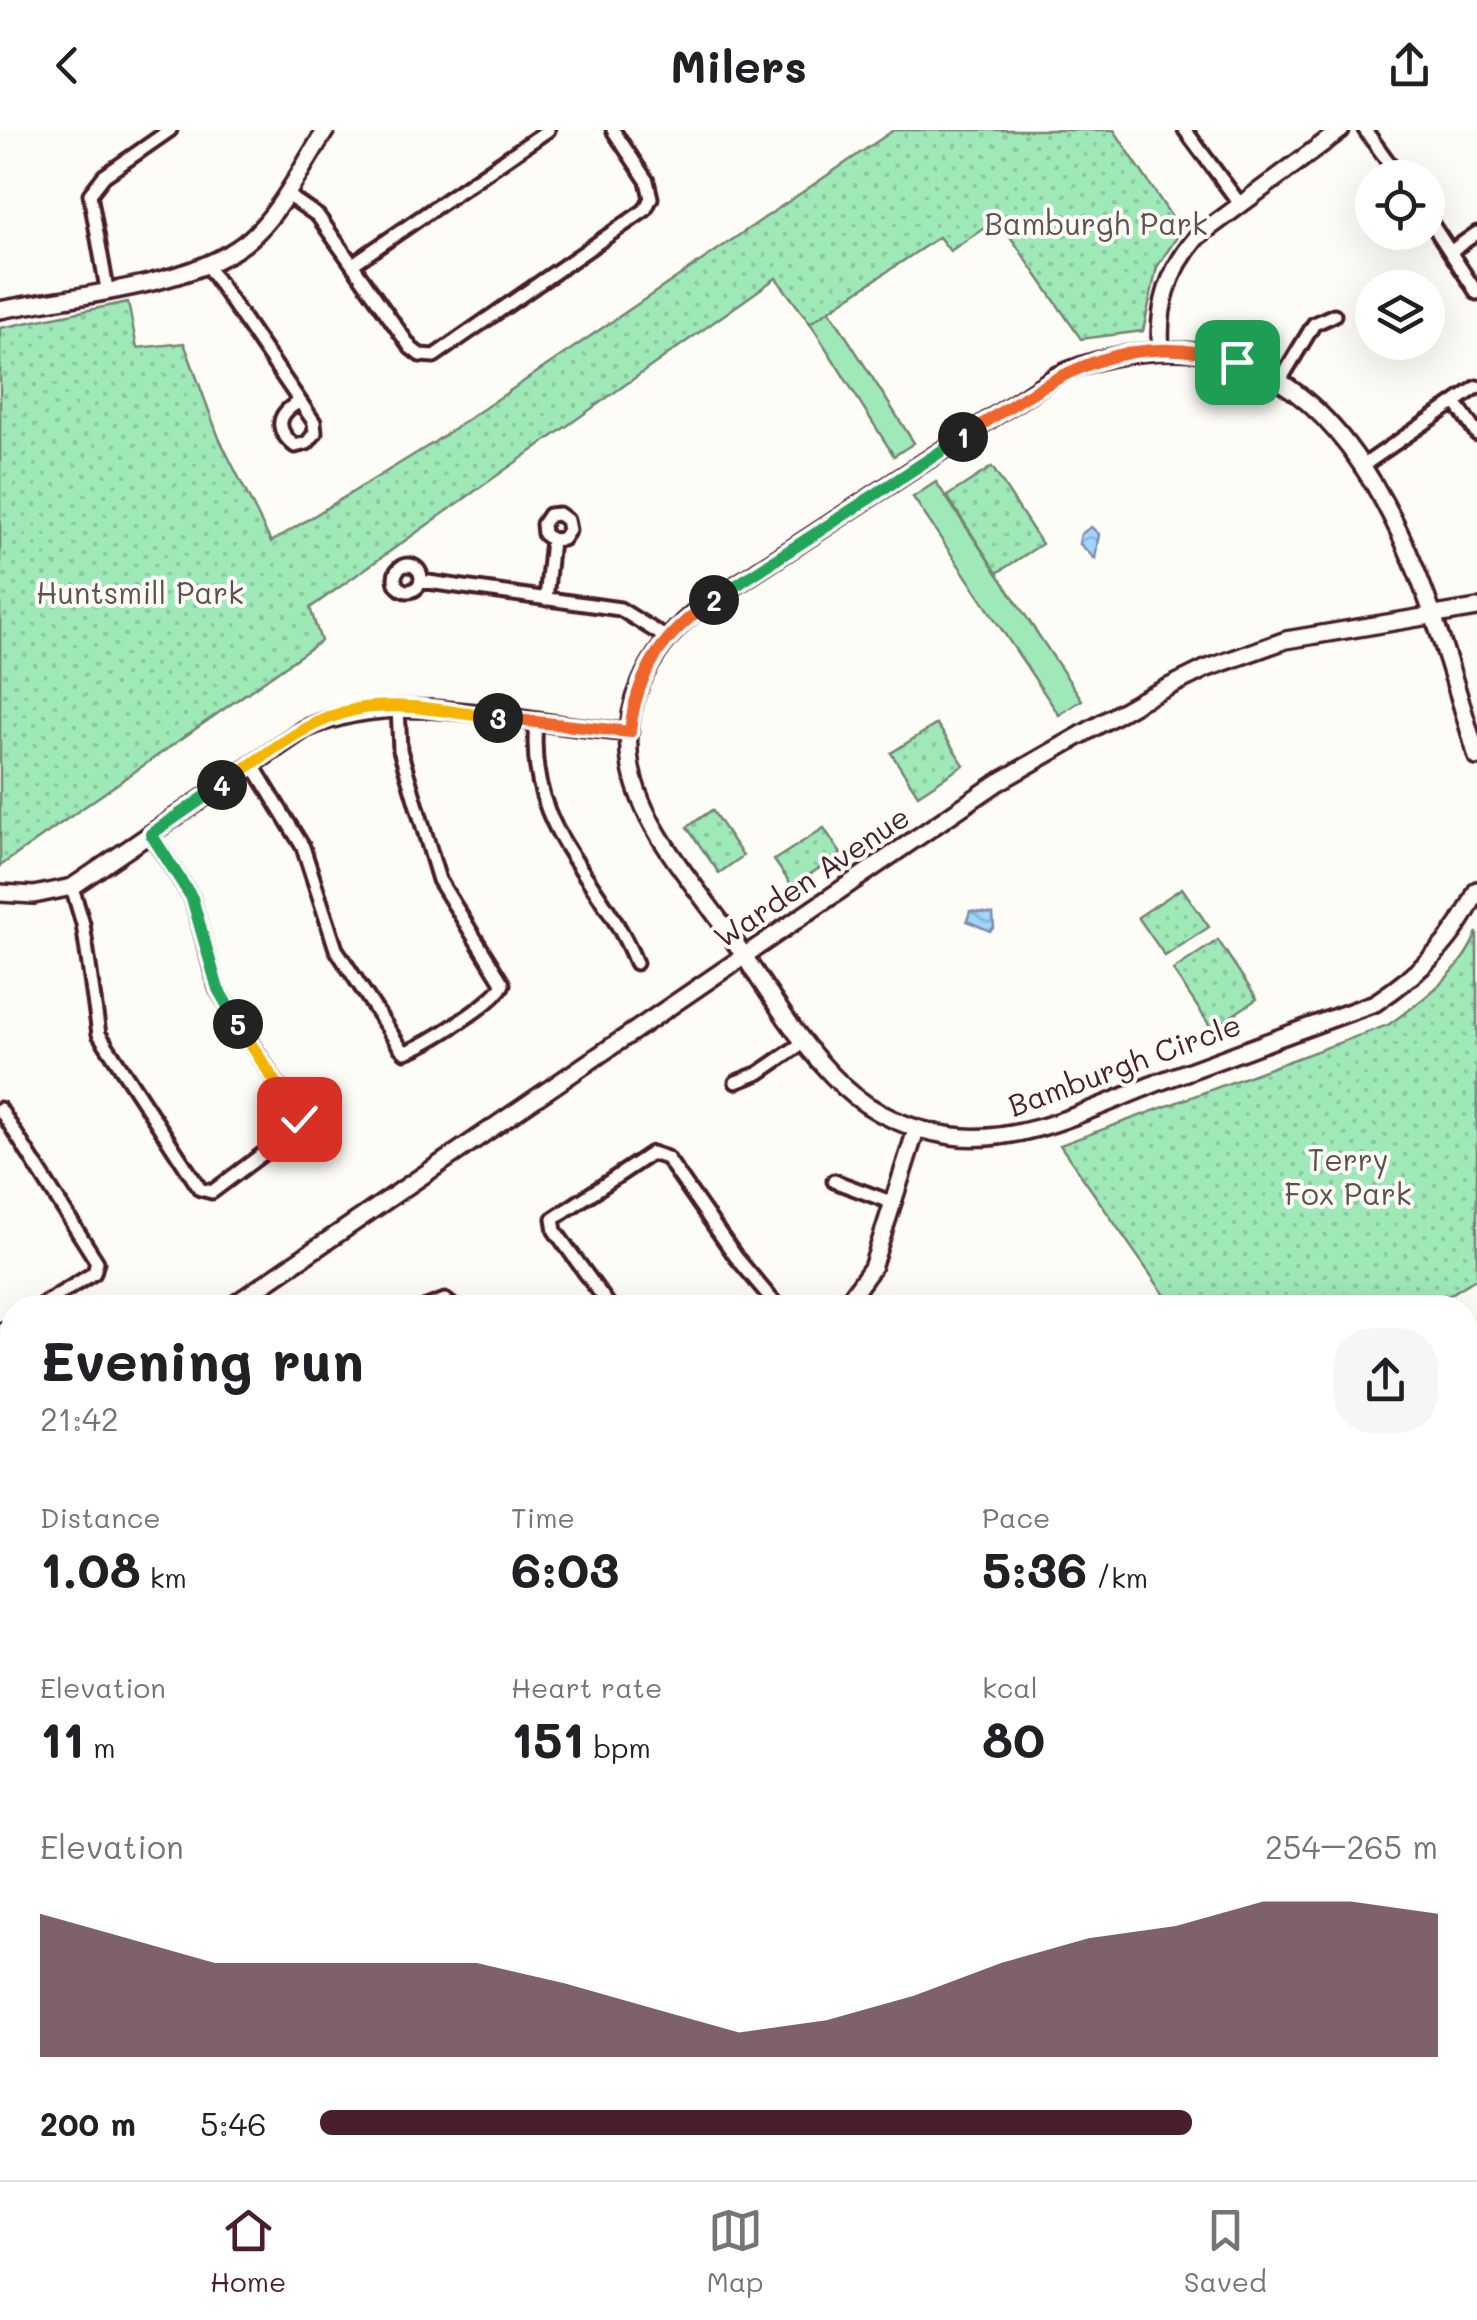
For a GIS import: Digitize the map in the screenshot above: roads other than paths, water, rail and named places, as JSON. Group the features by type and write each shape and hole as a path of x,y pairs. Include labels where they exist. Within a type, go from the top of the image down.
{"street":[{"path":"107,289 90,194 104,176 170,130"},
{"path":"0,310 208,267 254,236 326,130"},
{"path":"353,264 548,130"},
{"path":"286,194 318,216 411,348 420,355 434,356 645,210 651,198 647,181 612,130"},
{"path":"1185,130 1240,204"},
{"path":"1161,351 1160,309 1172,272 1197,237 1342,130"},
{"path":"1364,130 1386,160"},
{"path":"1450,252 1477,233"},
{"path":"1445,244 1477,293"},
{"path":"208,267 299,402"},
{"path":"1279,382 1314,324 1334,315"},
{"name":"Bamburgh Circle","path":"1477,757 1398,528 1361,468 1320,413 1279,382 1221,357 1161,351 1106,358 1056,376 692,614 666,637 635,692 630,732 630,766 646,812 804,1042 845,1088 874,1110 916,1130 976,1138 1037,1128 1375,1003 1414,978 1435,956 1468,914 1477,890"},
{"path":"1361,468 1477,387"},
{"path":"1455,402 1477,434"},
{"path":"546,599 552,540"},
{"path":"421,581 625,610 666,637"},
{"name":"Warden Avenue","path":"248,1295 997,783 1204,668 1286,640 1477,608"},
{"path":"0,893 34,895 72,887 305,729 337,714 398,707 630,732"},
{"path":"252,764 304,847 336,949 400,1047 405,1052 421,1048 495,998 503,984 439,880 400,750 398,707"},
{"path":"536,723 534,772 553,829 623,931 636,964"},
{"path":"72,887 83,924 99,1034 200,1189 212,1192 296,1129 299,1119 218,989 192,898 151,834"},
{"path":"736,1082 758,1073 804,1042"},
{"path":"0,1109 97,1262 94,1273 58,1295"},
{"path":"852,1295 872,1268 916,1130"},
{"path":"601,1295 555,1232 553,1219 652,1153 667,1158 736,1257 768,1295"},
{"path":"834,1181 893,1204"}],"water":[{"path":"1091,527 1099,534 1095,559 1079,543 1081,534"},
{"path":"970,911 993,914 994,927 990,931 967,921"}],"park label":[{"name":"Bamburgh Park","path":"1096,223"},
{"name":"Huntsmill Park","path":"140,592"},
{"name":"Terry Fox Park","path":"1348,1176"}]}
